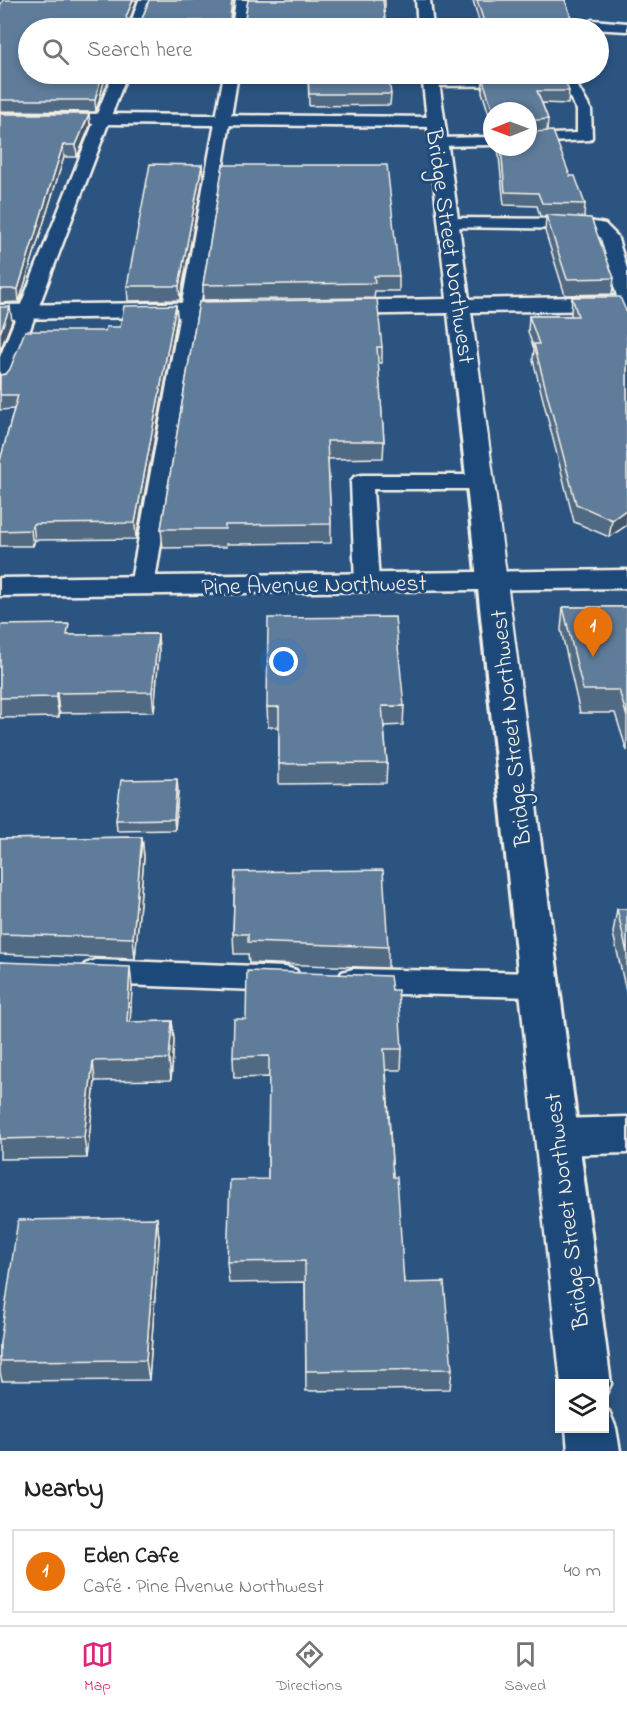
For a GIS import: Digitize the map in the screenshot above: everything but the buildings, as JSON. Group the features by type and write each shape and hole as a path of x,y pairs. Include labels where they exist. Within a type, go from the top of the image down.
{"main road":[{"path":"423,0 425,18"},
{"name":"Bridge Street Northwest","path":"431,84 482,482 538,985 586,1379"},
{"path":"0,118 435,122"},
{"path":"308,308 627,302"},
{"path":"0,312 260,309"},
{"name":"Pine Avenue Northwest","path":"0,587 627,579"},
{"path":"558,1137 627,1135"},
{"path":"592,1433 594,1451"}],"lane":[{"path":"139,18 145,0"},
{"path":"239,18 242,0"},
{"path":"609,24 627,27"},
{"path":"0,382 116,84"},
{"path":"142,586 229,84"},
{"path":"537,140 585,137 584,110 570,84"},
{"path":"437,142 483,141"},
{"path":"448,223 579,224 599,228 609,236 627,302"},
{"path":"367,583 362,482 482,482"},
{"path":"72,971 538,985"}],"place":[{"name":"Eden Cafe","path":"593,657"}]}
